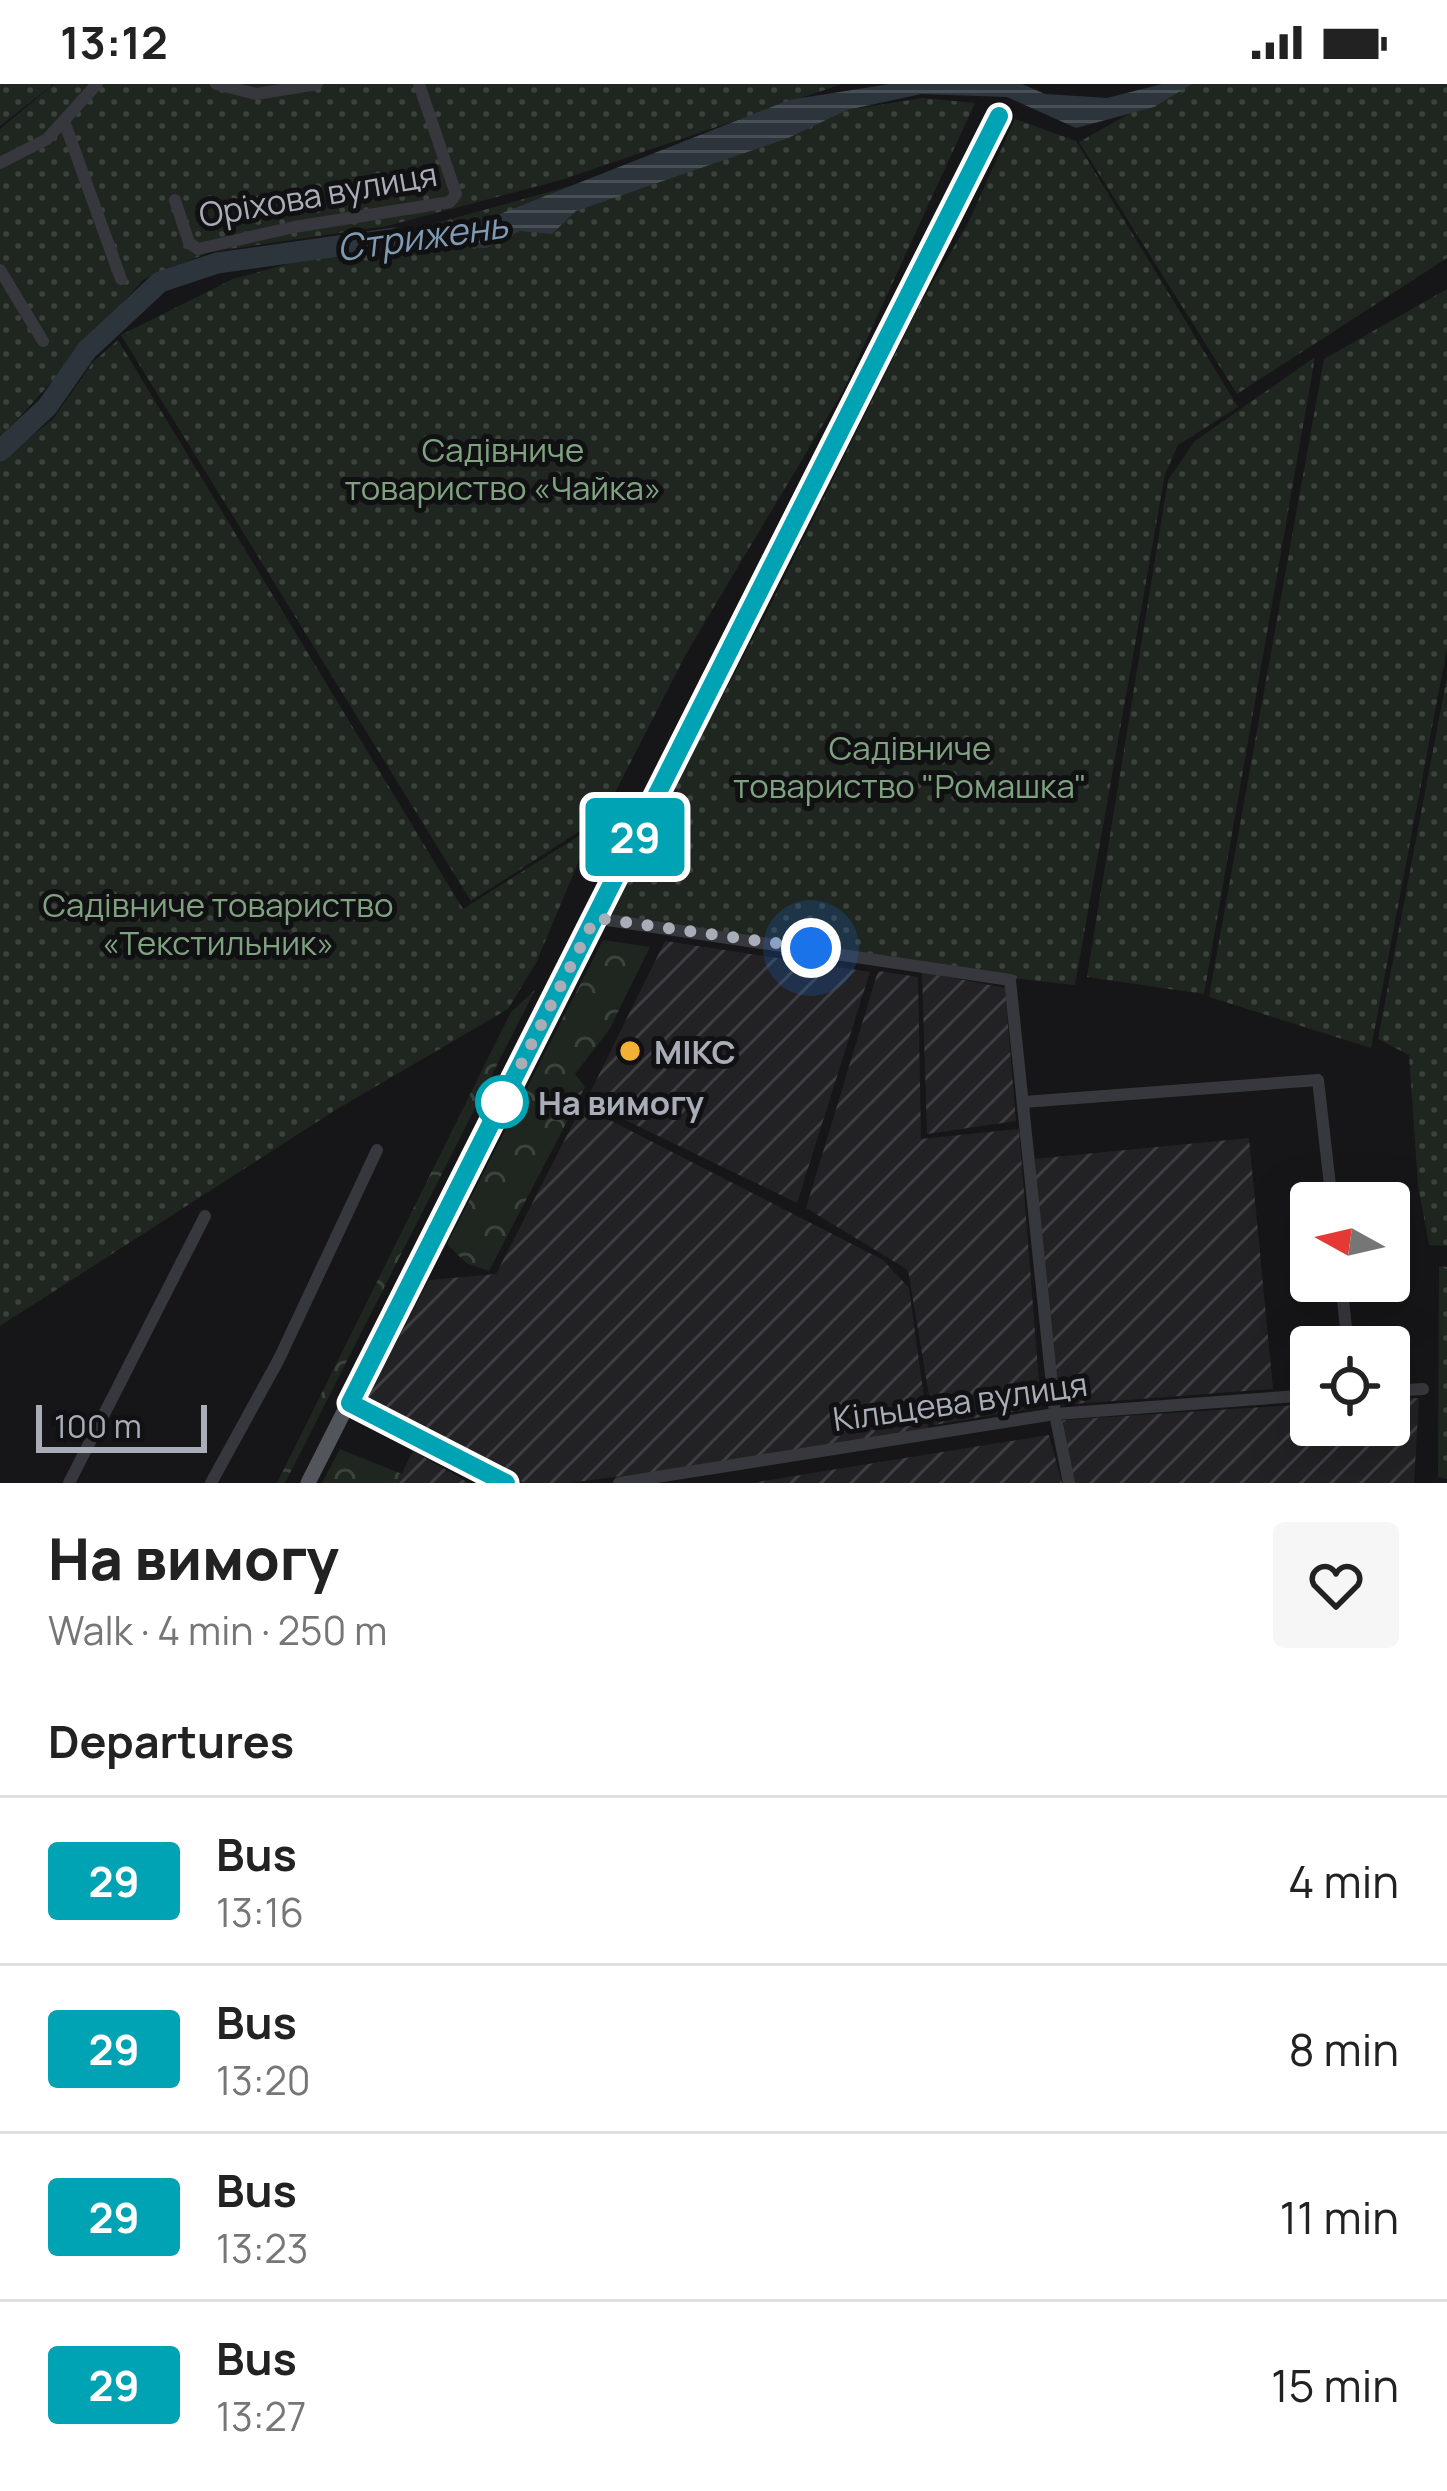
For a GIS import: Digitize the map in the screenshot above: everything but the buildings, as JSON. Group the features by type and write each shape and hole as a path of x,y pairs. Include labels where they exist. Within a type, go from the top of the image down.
{"main road":[{"path":"308,1483 999,116"}],"street":[{"path":"0,163 47,139 97,84"},
{"path":"216,84 256,94 317,84"},
{"name":"Оріхова вулиця","path":"175,200 189,242 198,249 294,227 450,202 456,194 419,84"},
{"path":"64,121 121,279"},
{"path":"0,269 44,341"},
{"path":"595,918 1010,980 1055,1414 1069,1483"},
{"path":"1023,1102 1318,1080 1330,1182"},
{"path":"211,1483 279,1359 376,1150"},
{"path":"69,1483 205,1216"},
{"path":"1410,1390 1423,1389"},
{"name":"Кільцева вулиця","path":"619,1483 1055,1414 1290,1397"},
{"path":"350,1403 506,1483"}],"shaded area":[{"path":"665,941 870,972 797,1203 586,1101"},
{"path":"878,971 918,977 921,1139 1019,1129 1041,1407 934,1425 908,1270 806,1208"},
{"path":"922,972 1005,988 1016,1121 927,1134"},
{"path":"582,1106 883,1260 909,1288 929,1435 569,1483 524,1483 366,1400 429,1280 496,1274"},
{"path":"1249,1138 1273,1389 1060,1405 1034,1159"},
{"path":"1410,1398 1419,1398 1414,1483 1073,1483 1063,1420 1290,1405 1290,1446 1410,1446"},
{"path":"1049,1435 1062,1483 751,1483 923,1455"},
{"path":"413,1451 469,1483 397,1483"}],"green space":[{"path":"0,84 51,84 51,86 0,126"},
{"path":"54,84 842,84 561,180 387,226 210,252 144,279 0,439 0,129"},
{"path":"1182,84 1447,84 1447,258 1237,394 1079,142"},
{"name":"Садівниче товариство «Чайка»","path":"923,98 975,103 843,391 686,654 603,816 471,901 121,335 233,279 847,110"},
{"name":"Садівниче товариство \"Ромашка\"","path":"1015,119 1076,141 1238,407 1178,445 1165,474 1075,985 850,960 603,923 768,610 920,304 968,223"},
{"path":"1447,289 1447,648 1371,1048 1209,997 1324,359"},
{"name":"Садівниче товариство «Текстильник»","path":"118,340 463,909 593,827 536,963 508,1009 334,1111 0,1326 0,461 53,419 93,362"},
{"path":"1315,357 1204,994 1087,977 1168,480 1195,441"},
{"path":"1447,677 1447,1246 1429,1245 1418,1185 1409,1055 1378,1039"},
{"path":"603,940 650,947 609,1030 575,1074 585,1087 489,1271 466,1263 447,1244"},
{"path":"535,990 285,1483 277,1483 511,1012"},
{"path":"1439,1266 1447,1267 1447,1479 1438,1477"},
{"path":"340,1449 402,1474 397,1483 322,1483"}],"water":[{"path":"890,84 1022,84 1045,94 1107,98 1162,84 1192,84 1154,107 1076,128 1007,97 921,94 847,110 788,138 576,211 552,234 520,231 486,248 370,242 462,229 789,100"}],"waterway":[{"name":"Стрижень","path":"0,451 47,407 87,350 160,282 217,263 395,238"}],"bus line":[{"name":"29","path":"506,1483 350,1403 999,116"}],"place":[{"name":"МІКС","path":"630,1051"},
{"name":"На вимогу","path":"502,1102"}],"route":[{"path":"502,1102 595,918 811,948"}]}
